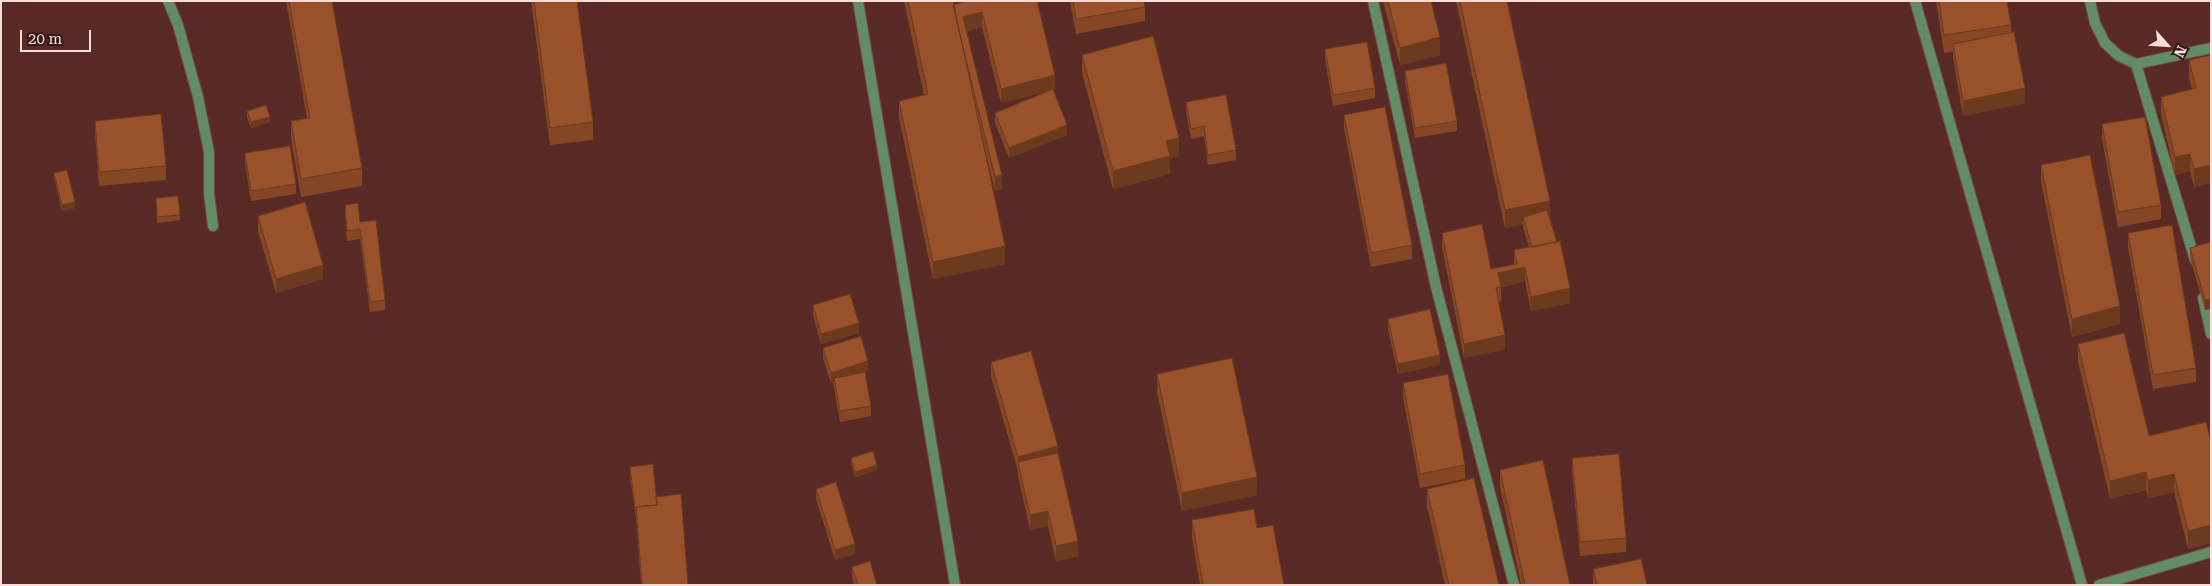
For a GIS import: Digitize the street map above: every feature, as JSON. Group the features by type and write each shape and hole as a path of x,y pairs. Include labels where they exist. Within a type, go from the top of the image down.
{"street":[{"path":"168,1 178,25 198,97 209,152 209,193 213,226"},
{"path":"858,1 955,585"},
{"path":"1372,1 1436,287 1514,585"},
{"path":"1915,1 2082,585"},
{"path":"2090,1 2095,23 2105,43 2119,56 2136,64 2211,48"},
{"path":"2136,64 2196,268"},
{"path":"2201,287 2211,334"},
{"path":"2099,585 2211,552"}],"building":[{"path":"289,1 332,1 362,168 301,179 291,121 310,118"},
{"path":"534,1 577,1 593,122 550,128"},
{"path":"908,1 953,1 1005,246 933,262 899,101 928,94"},
{"path":"967,1 1037,1 1055,75 1001,89 982,12 963,17 1002,175 995,177 953,5"},
{"path":"1073,1 1144,1 1145,7 1076,19"},
{"path":"1388,1 1431,1 1440,37 1400,48"},
{"path":"1460,1 1507,1 1550,201 1505,210"},
{"path":"1939,1 2007,1 2011,25 1944,35"},
{"path":"2014,32 2025,88 1963,101 1953,44"},
{"path":"1153,36 1179,138 1166,141 1170,156 1113,171 1082,55"},
{"path":"1367,42 1375,88 1333,95 1325,49"},
{"path":"2211,55 2211,165 2194,169 2190,154 2175,157 2161,97 2196,88 2189,60"},
{"path":"1446,63 1457,121 1415,128 1405,71"},
{"path":"1053,89 1067,125 1009,148 995,113"},
{"path":"1226,95 1236,150 1208,155 1204,126 1191,129 1186,102"},
{"path":"266,105 270,117 251,122 247,111"},
{"path":"1385,107 1412,245 1371,253 1344,115"},
{"path":"161,114 166,166 99,172 95,121"},
{"path":"2145,117 2161,205 2118,212 2102,124"},
{"path":"290,146 296,184 251,191 245,153"},
{"path":"2090,155 2120,306 2072,319 2041,165"},
{"path":"67,170 75,202 62,205 54,173"},
{"path":"178,196 180,215 157,217 156,198"},
{"path":"305,202 323,265 276,279 258,216"},
{"path":"358,203 360,222 376,220 385,300 370,302 360,229 347,231 345,205"},
{"path":"1547,210 1557,242 1532,247 1523,217"},
{"path":"1482,224 1491,269 1517,264 1514,250 1560,241 1570,288 1531,297 1525,267 1498,273 1501,287 1496,288 1505,335 1464,344 1442,233"},
{"path":"2172,225 2196,368 2153,375 2128,233"},
{"path":"2211,242 2211,299 2205,300 2190,248"},
{"path":"850,294 859,323 821,334 813,305"},
{"path":"1430,309 1440,355 1398,364 1388,319"},
{"path":"2124,333 2149,436 2206,422 2211,442 2211,525 2188,531 2174,474 2148,480 2146,472 2110,481 2078,344"},
{"path":"861,336 868,361 831,373 823,348"},
{"path":"1031,351 1058,446 1018,457 991,362"},
{"path":"1232,358 1257,477 1182,493 1157,374"},
{"path":"865,372 871,406 840,411 834,378"},
{"path":"852,373 852,375 834,378 834,382 833,377"},
{"path":"1448,374 1465,465 1420,474 1403,383"},
{"path":"873,451 877,465 855,472 851,458"},
{"path":"1058,453 1078,541 1056,546 1048,511 1030,515 1018,462"},
{"path":"1619,454 1626,538 1580,542 1572,458"},
{"path":"1543,460 1570,585 1525,585 1500,470"},
{"path":"653,464 657,505 636,507 635,509 630,467"},
{"path":"1474,478 1499,585 1449,585 1427,489"},
{"path":"836,482 855,544 835,550 816,489"},
{"path":"681,494 688,585 642,585 636,507 657,505 656,497"},
{"path":"1254,509 1257,528 1273,525 1284,585 1203,585 1192,520"},
{"path":"1641,559 1647,585 1597,585 1593,569"},
{"path":"870,561 877,585 858,585 852,567"}]}
